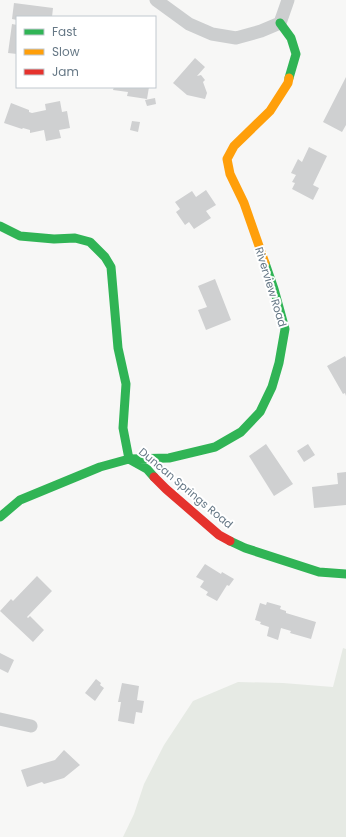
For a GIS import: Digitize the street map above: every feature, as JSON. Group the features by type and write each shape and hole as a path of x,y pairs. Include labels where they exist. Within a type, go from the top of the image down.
{"street":[{"path":"156,0 189,24 212,34 236,38 261,31 280,23 288,0"},
{"name":"Riverview Road","path":"0,517 20,500 100,467 129,459 169,458 215,447 241,432 260,412 272,387 279,363 285,328 270,275 244,203 230,174 227,159 234,146 270,111 288,83 296,54 291,38 280,23"},
{"name":"Duncan Springs Road","path":"0,226 20,236 54,239 75,238 90,242 105,257 111,267 118,348 126,384 123,428 129,459 147,469 171,494 219,535 244,548 319,572 346,574"},
{"path":"0,719 31,726"}],"shaded area":[{"path":"343,648 346,649 346,837 123,837 134,814 144,784 164,745 193,701 238,682 283,683 333,687"}],"building":[{"path":"14,3 53,8 52,16 16,16 16,20 12,19"},
{"path":"12,24 16,25 16,54 8,53"},
{"path":"195,58 205,67 197,76 201,75 205,80 203,82 207,93 205,99 187,95 173,83"},
{"path":"346,77 346,125 342,132 323,122"},
{"path":"114,88 149,88 147,99 127,96 128,92 113,90"},
{"path":"155,98 156,104 147,106 145,100"},
{"path":"60,101 62,112 67,111 70,128 59,130 61,138 46,141 44,130 30,133 30,130 4,123 11,103 29,110 29,112 32,113 46,110 45,104"},
{"path":"132,121 140,122 138,132 130,130"},
{"path":"309,147 327,156 313,185 319,188 313,200 292,189 295,183 292,182 296,175 291,173 298,159 302,162"},
{"path":"206,190 216,205 206,211 211,218 194,229 189,222 185,225 176,212 180,209 175,202 192,191 196,197"},
{"path":"215,279 231,320 206,330 198,310 207,307 198,286"},
{"path":"345,356 346,396 345,393 343,394 327,366"},
{"path":"266,444 293,484 274,496 249,456"},
{"path":"308,444 315,455 304,462 297,451"},
{"path":"346,472 346,505 314,508 312,487 338,484 337,473"},
{"path":"205,564 221,574 222,572 234,579 229,586 227,585 217,601 206,595 208,592 200,587 204,581 196,577"},
{"path":"37,576 52,591 27,617 28,618 30,616 44,630 33,642 0,611 11,599 13,601"},
{"path":"267,602 281,606 280,609 286,611 286,613 316,622 311,639 290,633 291,631 281,628 278,640 267,636 269,627 260,624 261,622 255,620 260,603 266,605"},
{"path":"0,653 14,660 8,673 0,669"},
{"path":"96,679 104,688 95,701 85,693"},
{"path":"122,683 139,686 137,700 144,701 142,713 136,712 134,724 118,721 121,702 118,702"},
{"path":"64,750 80,765 64,778 44,784 42,782 27,787 21,770 55,760"}],"traffic: fast":[{"path":"280,23 291,38 296,54 289,78"},
{"path":"0,226 20,236 54,239 75,238 90,242 105,257 111,267 118,348 126,384 123,428 129,459 147,469 154,477"},
{"path":"0,517 20,500 100,467 129,459 169,458 215,447 241,432 260,412 272,387 279,363 285,329 265,263"},
{"path":"230,541 245,548 319,572 346,574"}],"traffic: slow":[{"path":"265,263 244,203 230,174 227,159 234,146 270,111 288,83 289,78"}],"traffic: jam":[{"path":"154,477 219,535 230,541"}]}
